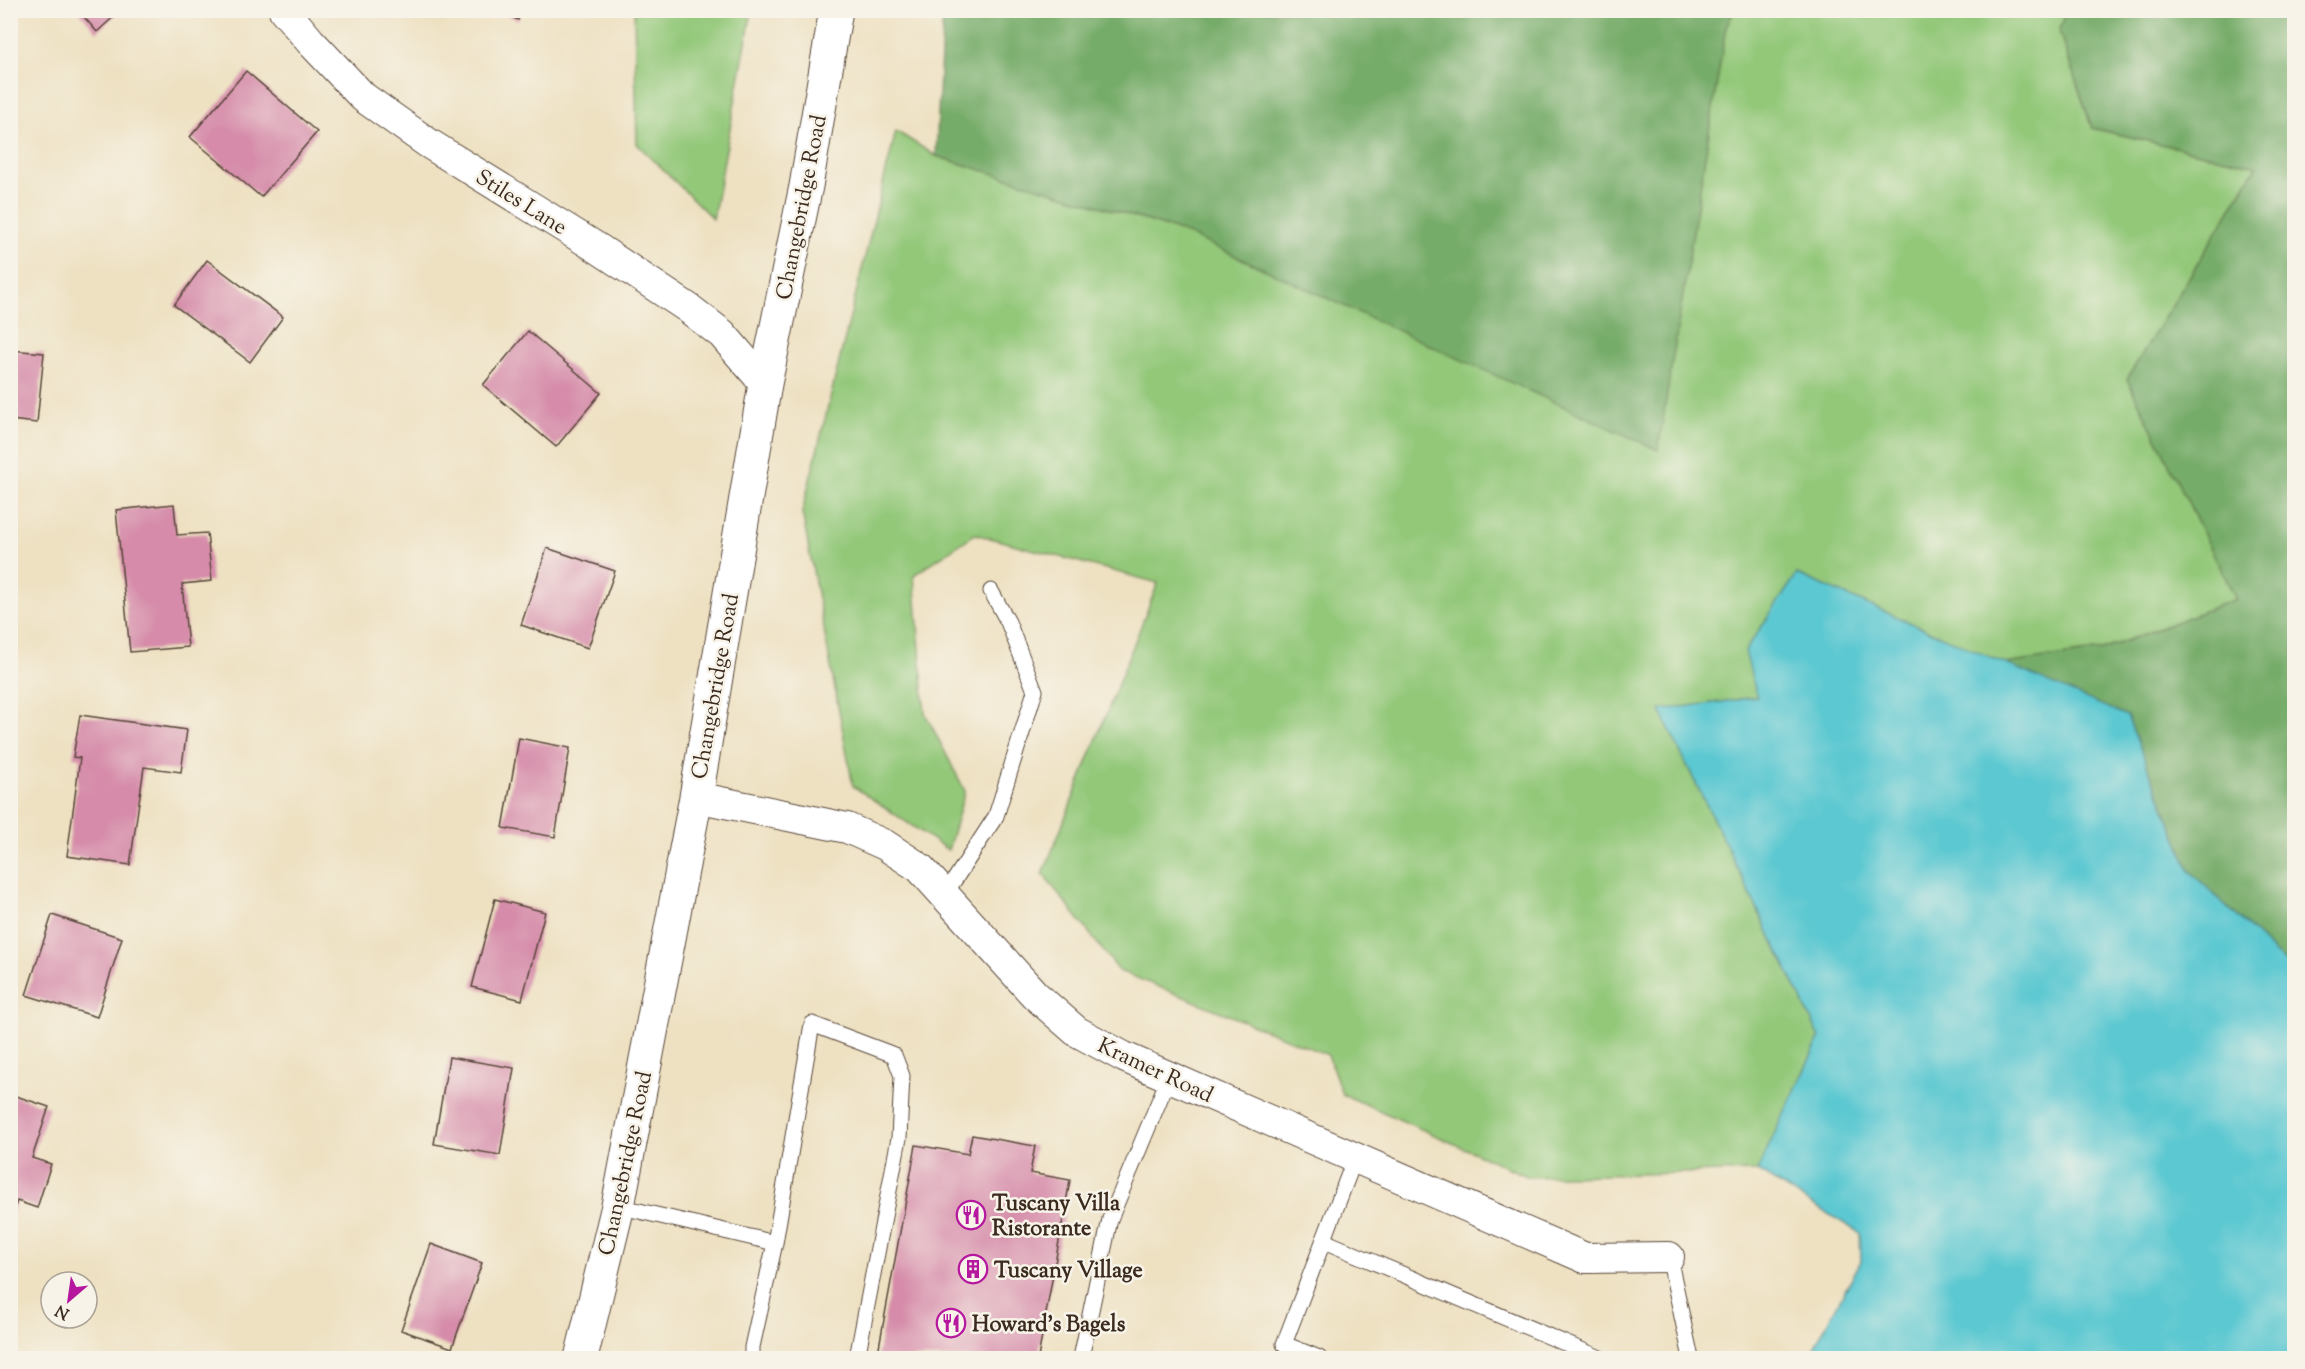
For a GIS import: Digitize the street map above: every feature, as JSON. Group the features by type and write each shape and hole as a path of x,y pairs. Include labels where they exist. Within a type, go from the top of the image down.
{"main road":[{"name":"Changebridge Road","path":"581,1359 618,1206 696,797 765,384 806,186 836,10"}],"street":[{"name":"Stiles Lane","path":"284,10 363,97 428,143 688,308 722,334 765,384"},
{"name":"Kramer Road","path":"696,797 847,828 885,845 920,868 1035,995 1076,1031 1124,1057 1585,1258 1669,1257"}],"lane":[{"path":"945,896 996,816 1035,691 1008,622 991,591"},
{"path":"752,1359 752,1347 775,1243 812,1024 894,1055 902,1076 899,1138 858,1359"},
{"path":"1081,1359 1110,1219 1169,1077"},
{"path":"1319,1359 1284,1344 1355,1158"},
{"path":"618,1206 775,1243"},
{"path":"1324,1241 1600,1359"},
{"path":"1669,1257 1691,1359"}],"green space":[{"path":"634,11 752,11 713,219 637,144"},
{"path":"943,11 1734,11 1726,27 1658,450 1181,231 936,156"},
{"path":"1734,11 2067,11 2059,31 2092,128 2257,166 2127,379 2236,599 2102,650 2005,664 1797,574 1757,697 1660,710 1820,1037 1757,1171 1529,1177 1342,1094 1328,1055 1119,971 1043,874 1158,583 975,534 914,575 925,713 965,791 948,850 853,786 802,512 896,131 936,156 1181,231 1726,27"},
{"path":"2067,11 2294,11 2294,971 2190,871 2127,716 2005,664 2102,650 2236,599 2127,379 2257,166 2092,128 2059,31"}],"water":[{"path":"1797,574 2127,716 2190,871 2294,971 2294,1358 1818,1358 1812,1351 1861,1261 1860,1233 1757,1171 1820,1037 1660,710 1757,697 1745,651"}],"building":[{"path":"78,10 121,10 97,32"},
{"path":"496,10 522,10 518,20"},
{"path":"246,71 317,132 261,197 190,137"},
{"path":"207,260 283,317 250,362 174,305"},
{"path":"528,331 601,393 556,447 483,385"},
{"path":"10,350 44,353 37,423 10,420"},
{"path":"174,504 177,535 207,533 212,581 182,584 188,647 130,652 116,510"},
{"path":"547,548 615,571 588,648 521,625"},
{"path":"80,715 187,730 181,772 144,767 130,865 67,856 80,758 73,757"},
{"path":"519,738 570,748 555,837 503,828"},
{"path":"495,899 545,912 522,1000 472,987"},
{"path":"52,915 122,938 97,1017 26,995"},
{"path":"449,1057 514,1068 500,1155 434,1144"},
{"path":"10,1094 49,1107 32,1158 51,1164 37,1208 17,1201 11,1219"},
{"name":"Tuscany Village","path":"972,1135 1035,1146 1030,1173 1070,1180 1038,1358 877,1358 916,1145 968,1154"},
{"path":"431,1244 482,1263 452,1348 401,1330"}],"place":[{"name":"Tuscany Villa Ristorante","path":"971,1215"},
{"name":"Tuscany Village","path":"973,1269"},
{"name":"Howard's Bagels","path":"951,1323"}]}
